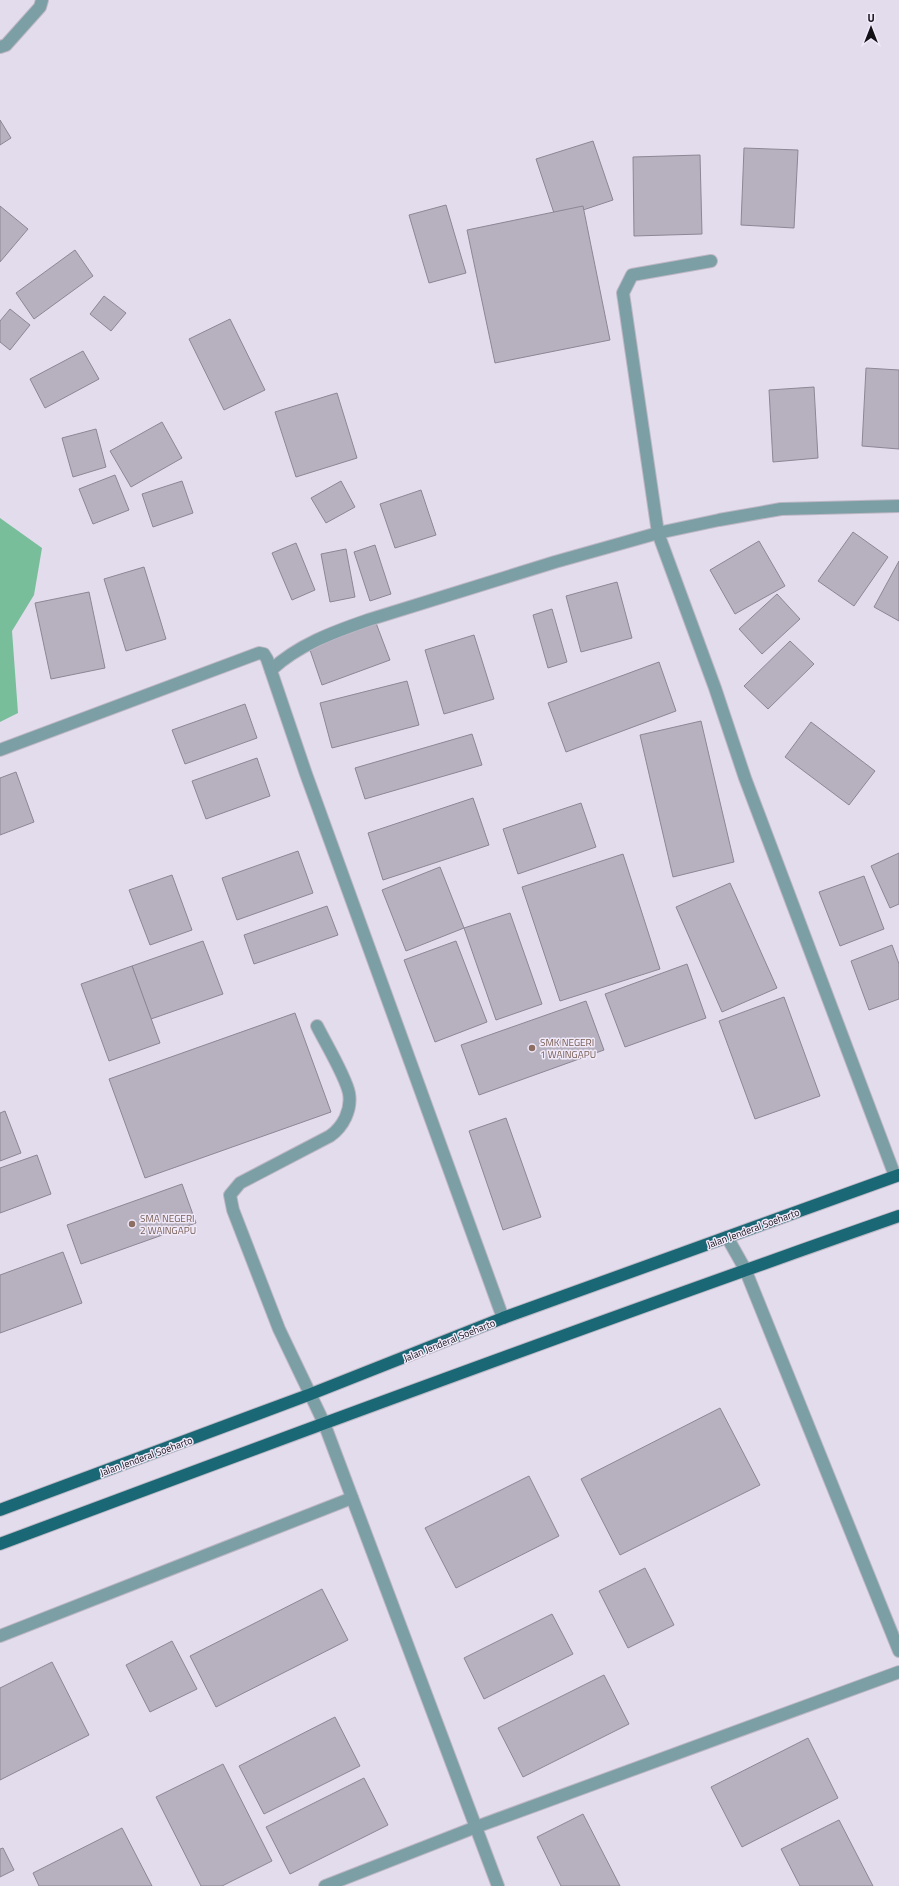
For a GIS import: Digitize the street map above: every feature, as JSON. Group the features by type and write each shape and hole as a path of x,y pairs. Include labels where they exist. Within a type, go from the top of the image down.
{"main road":[{"name":"Jalan Jenderal Soeharto","path":"0,1510 311,1394 503,1318 897,1175"},
{"path":"0,1544 324,1423 745,1269 899,1216"}],"street":[{"path":"0,47 6,45 40,7 42,0"},
{"path":"711,261 632,275 623,293 658,533 715,688 745,778 897,1175"},
{"path":"271,670 284,658 338,630 658,533 781,509 899,506"},
{"path":"0,750 259,653 264,654 503,1318"},
{"path":"317,1026 349,1094 346,1117 338,1131 330,1136 240,1183 230,1195 233,1210 279,1329 324,1423 498,1886"},
{"path":"726,1237 745,1269 895,1629 899,1651"},
{"path":"0,1636 352,1498"},
{"path":"325,1886 476,1827 899,1672"}],"green space":[{"path":"0,518 42,548 34,595 12,631 18,713 0,722"}],"building":[{"path":"0,120 11,138 0,145"},
{"path":"593,141 613,200 556,219 536,159"},
{"path":"744,148 798,150 794,228 741,225"},
{"path":"700,155 702,234 634,236 633,157"},
{"path":"446,205 466,273 429,283 409,215"},
{"path":"0,206 28,229 0,262"},
{"path":"583,206 610,340 495,363 467,230"},
{"path":"75,250 93,276 34,319 16,293"},
{"path":"104,296 126,313 111,331 90,314"},
{"path":"10,309 30,325 10,350 0,342 0,321"},
{"path":"230,319 265,390 224,410 189,339"},
{"path":"83,351 99,379 45,408 30,379"},
{"path":"866,368 899,370 899,449 862,446"},
{"path":"814,387 818,458 773,462 769,390"},
{"path":"337,393 357,458 296,477 275,412"},
{"path":"162,422 182,458 131,487 110,451"},
{"path":"96,429 106,467 73,477 62,438"},
{"path":"115,475 129,510 93,524 79,489"},
{"path":"182,481 193,513 153,527 142,494"},
{"path":"341,481 355,507 326,523 311,498"},
{"path":"421,490 436,535 395,548 380,504"},
{"path":"853,532 888,557 854,606 818,581"},
{"path":"759,541 785,586 735,614 710,570"},
{"path":"296,543 315,590 292,600 272,553"},
{"path":"375,545 391,594 370,601 354,552"},
{"path":"346,549 355,597 330,602 321,554"},
{"path":"899,561 899,621 874,607"},
{"path":"144,567 166,639 126,651 104,579"},
{"path":"617,582 632,638 581,652 566,596"},
{"path":"89,592 105,668 51,679 35,603"},
{"path":"777,594 800,619 762,654 739,629"},
{"path":"552,609 567,662 548,668 533,615"},
{"path":"376,623 390,660 322,685 309,647"},
{"path":"474,635 494,699 444,714 425,650"},
{"path":"790,641 814,664 768,709 744,686"},
{"path":"659,662 676,711 566,752 548,703"},
{"path":"407,681 419,725 332,748 320,703"},
{"path":"245,704 257,738 185,764 172,730"},
{"path":"701,721 734,862 673,877 640,735"},
{"path":"811,722 875,771 849,805 785,757"},
{"path":"472,734 482,765 365,799 355,768"},
{"path":"257,758 270,796 206,819 192,781"},
{"path":"16,772 34,822 0,835 0,778"},
{"path":"473,798 489,845 383,880 368,833"},
{"path":"581,803 596,847 518,874 503,829"},
{"path":"298,851 313,893 237,920 222,878"},
{"path":"899,853 899,904 890,908 871,866"},
{"path":"623,854 660,969 560,1001 522,887"},
{"path":"440,867 464,928 406,951 382,890"},
{"path":"172,875 192,930 150,945 129,890"},
{"path":"864,876 884,929 840,946 819,892"},
{"path":"730,883 777,988 722,1012 676,907"},
{"path":"327,906 338,935 254,964 244,935"},
{"path":"510,913 542,1004 496,1020 464,928"},
{"path":"203,941 223,994 151,1019 132,966"},
{"path":"456,941 487,1022 435,1042 404,960"},
{"path":"892,945 899,964 899,999 869,1010 851,961"},
{"path":"687,964 706,1018 625,1047 605,994"},
{"path":"132,966 160,1043 109,1061 81,984"},
{"path":"784,997 820,1096 755,1119 719,1021"},
{"name":"SMK NEGERI 1 WAINGAPU","path":"586,1001 604,1050 479,1095 461,1045"},
{"path":"295,1013 331,1112 145,1178 109,1079"},
{"path":"5,1111 21,1153 0,1161 0,1113"},
{"path":"506,1118 541,1217 503,1230 469,1131"},
{"path":"37,1155 51,1194 0,1213 0,1168"},
{"name":"SMA NEGERI 2 WAINGAPU","path":"182,1184 196,1223 81,1264 67,1225"},
{"path":"63,1252 82,1303 0,1333 0,1275"},
{"path":"720,1408 760,1485 620,1555 581,1479"},
{"path":"529,1476 559,1536 456,1588 425,1528"},
{"path":"645,1568 674,1625 628,1648 599,1591"},
{"path":"322,1589 348,1640 216,1707 190,1656"},
{"path":"552,1614 573,1654 484,1699 464,1658"},
{"path":"172,1641 197,1689 150,1712 126,1665"},
{"path":"52,1662 89,1735 0,1780 0,1688"},
{"path":"604,1675 629,1724 523,1777 498,1728"},
{"path":"335,1717 360,1766 264,1814 239,1766"},
{"path":"808,1738 838,1798 742,1847 711,1787"},
{"path":"223,1764 272,1861 222,1886 201,1886 156,1797"},
{"path":"364,1778 388,1825 290,1874 266,1827"},
{"path":"583,1814 620,1886 561,1886 537,1837"},
{"path":"839,1820 873,1886 800,1886 781,1849"},
{"path":"122,1828 152,1886 39,1886 33,1873"},
{"path":"3,1848 14,1870 0,1877 0,1849"}],"place":[{"name":"SMK NEGERI 1 WAINGAPU","path":"532,1048"},
{"name":"SMA NEGERI 2 WAINGAPU","path":"132,1224"}]}
